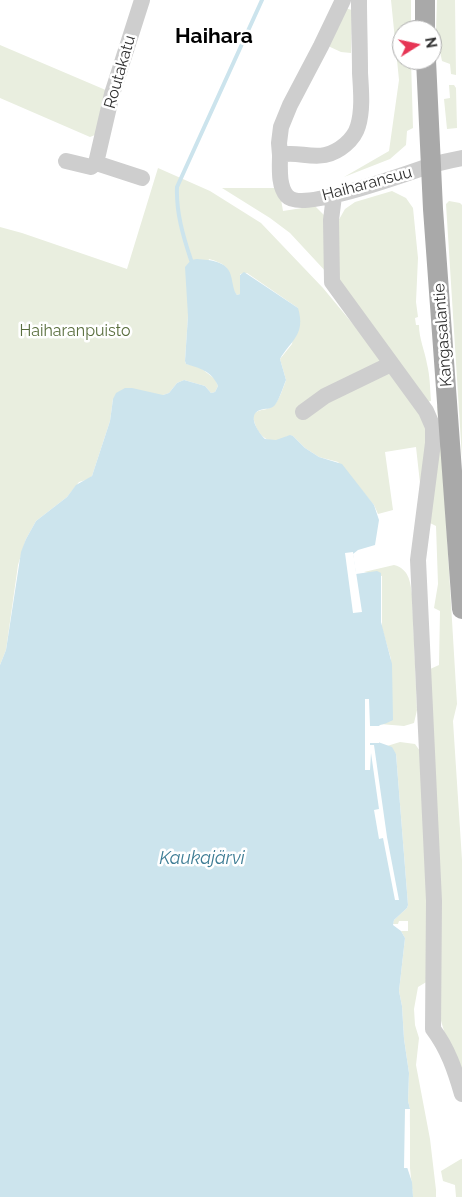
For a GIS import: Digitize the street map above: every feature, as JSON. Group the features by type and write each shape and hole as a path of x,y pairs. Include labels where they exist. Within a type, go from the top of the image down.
{"main road":[{"path":"425,0 425,20"},
{"name":"Kangasalantie","path":"426,70 431,166 462,610"}],"street":[{"name":"Routakatu","path":"96,163 112,94 142,0"},
{"path":"343,0 281,127 280,155 286,153 306,156 326,155 341,149 352,138 358,126 361,104 359,0"},
{"name":"Haiharansuu","path":"280,155 282,184 286,196 293,199 334,196 462,158"},
{"path":"66,161 91,167 96,163 142,178"},
{"path":"334,196 332,282 426,411 433,427 433,443 418,560 434,901 433,1029 444,1043 454,1066 462,1094"},
{"path":"303,412 324,396 392,364"}],"green space":[{"path":"391,0 411,0 411,20 393,20"},
{"path":"437,0 455,0 456,75 451,74 450,64 442,61 442,20 436,20"},
{"path":"345,8 352,10 351,53 341,52 328,46"},
{"path":"0,45 108,91 100,133 90,137 0,98"},
{"path":"398,70 411,70 413,128 407,131 406,145 390,159 344,177 389,151 399,80"},
{"path":"449,85 454,85 456,88 457,128 447,129 444,99 450,98"},
{"name":"Haiharanpuisto","path":"158,168 210,191 261,223 323,288 367,341 429,427 421,492 416,447 385,452 393,510 378,514 374,505 338,462 319,457 305,448 293,436 275,441 262,435 256,426 253,416 258,411 272,407 281,393 286,380 280,359 292,344 298,308 247,273 240,274 240,294 237,295 233,289 228,269 218,262 209,259 188,316 185,361 186,364 198,366 215,379 218,386 215,392 211,393 205,386 184,380 177,383 169,393 163,395 113,399 110,421 92,476 79,482 67,497 36,521 26,539 18,565 6,650 0,665 0,227 127,269"},
{"path":"222,188 279,188 283,211 315,206 326,217 328,274 290,233"},
{"path":"392,191 406,198 413,208 418,258 416,302 418,317 415,318 416,325 419,325 429,373 431,401 426,402 335,284 337,223 345,209 355,202"},
{"path":"449,201 462,205 462,458 446,204"},
{"path":"439,403 457,704 453,721 462,860 462,1090 438,1011 428,670 439,665 440,611 434,608 438,584 436,526 430,523 439,431 437,407"},
{"path":"394,565 403,569 406,573 412,594 417,710 414,723 404,726 380,724 391,721 391,659 382,628 382,576 364,572"},
{"path":"400,742 415,744 420,751 426,843 428,981 418,987 414,1009 415,1025 419,1038 416,1065 430,1139 436,1197 413,1197 410,1168 409,1073 399,991 405,938 401,931 408,931 408,921 399,921 398,924 393,924 394,920 408,905 396,754 387,746"},
{"path":"461,1159 462,1197 456,1197 455,1185 443,1181 441,1171"}],"water":[{"name":"Kaukajärvi","path":"191,260 218,262 226,267 237,295 240,294 240,275 244,272 298,308 300,317 299,331 280,359 286,380 275,405 272,408 256,412 254,416 255,424 265,439 276,440 290,435 319,457 342,464 374,505 379,520 375,545 358,550 353,554 356,574 377,571 381,573 381,622 392,664 393,720 378,727 378,742 392,747 396,754 408,905 394,920 393,925 401,931 405,938 399,991 409,1073 408,1101 410,1109 407,1167 412,1182 413,1197 0,1197 0,665 6,650 21,552 36,521 67,497 76,485 92,476 110,421 113,399 116,393 125,388 132,388 163,395 169,393 177,383 184,380 205,386 211,393 215,392 218,386 212,377 205,371 186,364 185,361 188,316 185,267"}],"pier":[{"path":"353,552 362,612 353,613 345,553"},
{"path":"365,699 369,699 370,726 379,726 379,743 370,743 370,745 374,745 387,837 399,900 395,900 383,838 379,839 374,810 379,809 371,753 370,770 365,770"},
{"path":"405,1109 410,1109 409,1168 404,1168"}],"waterway":[{"path":"191,260 181,224 177,187 262,0"}],"district":[{"name":"Haihara","path":"214,37"}]}
